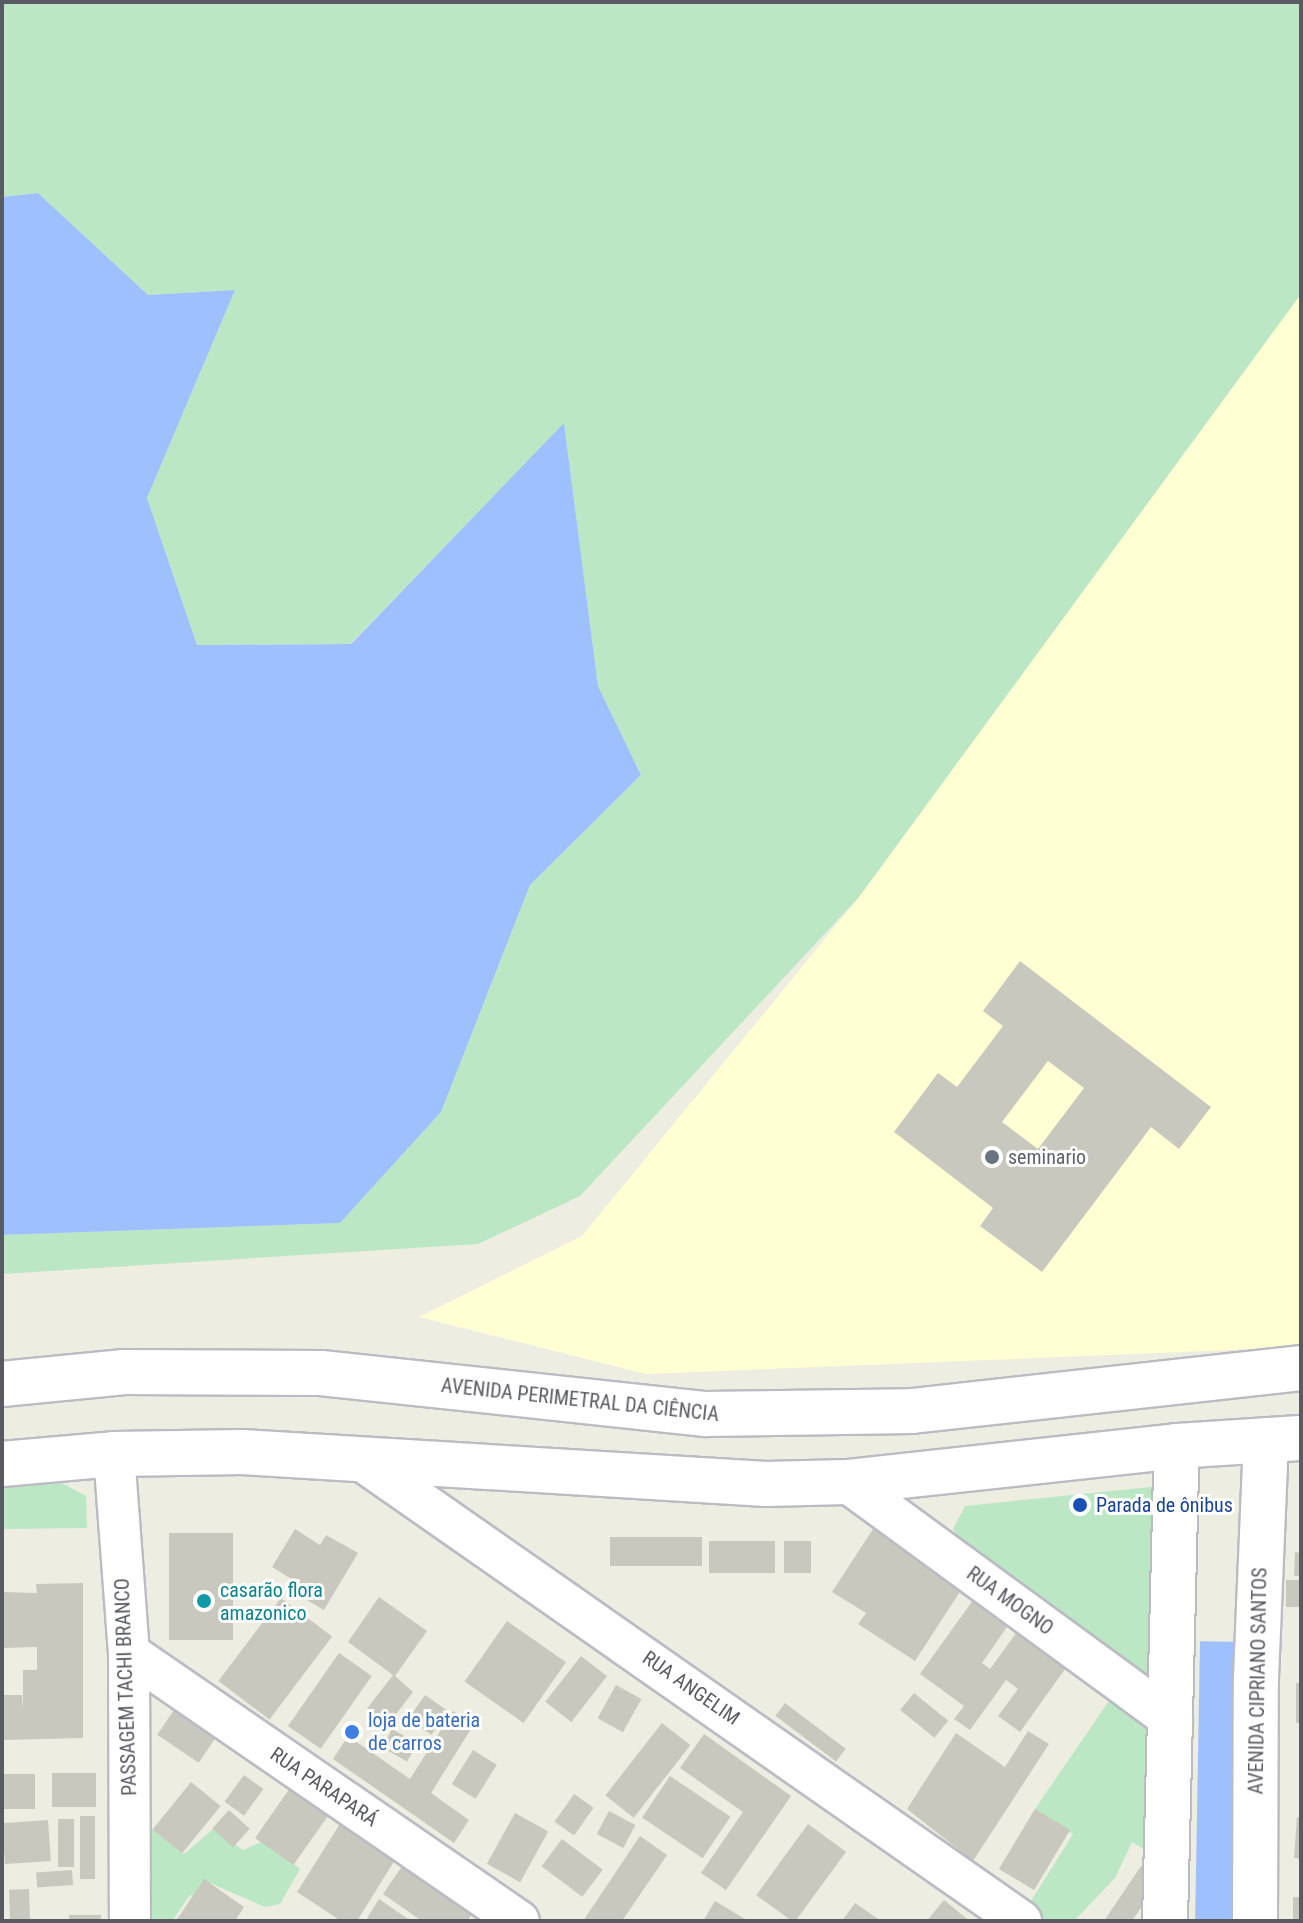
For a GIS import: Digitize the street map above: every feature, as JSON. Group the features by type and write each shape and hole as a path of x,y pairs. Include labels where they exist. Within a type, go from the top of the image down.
{"main road":[{"name":"AVENIDA PERIMETRAL DA CIÊNCIA","path":"2,1384 124,1372 321,1373 706,1414 912,1411 1301,1368"},
{"path":"2,1464 114,1454 242,1452 766,1484 847,1482 1177,1446 1283,1439"},
{"name":"AVENIDA CIPRIANO SANTOS","path":"1255,1921 1256,1678 1283,1439"},
{"path":"1165,1921 1177,1446"}],"street":[{"name":"PASSAGEM TACHI BRANCO","path":"114,1454 129,1653 130,1921"},
{"name":"RUA ANGELIM","path":"358,1458 1021,1921"},
{"name":"RUA MOGNO","path":"847,1482 1172,1720"},
{"name":"RUA PARAPARÁ","path":"129,1653 519,1921"}],"shaded area":[{"path":"2,2 1301,2 1301,294 859,897 580,1196 478,1244 2,1274 2,1235 340,1223 441,1112 530,885 641,775 598,686 564,424 350,644 197,645 147,498 235,290 148,295 38,193 2,197"},
{"path":"1301,292 1301,1347 646,1374 419,1317 582,1236 859,897"},
{"path":"45,1474 86,1496 87,1528 2,1529 2,1482"},
{"path":"1170,1485 1165,1657 1143,1688 977,1568 953,1529 965,1506"},
{"path":"1113,1695 1165,1727 1159,1859 1132,1842 1115,1878 1074,1921 1044,1921 1026,1909 1073,1834 1035,1809"},
{"path":"152,1829 184,1854 213,1829 243,1850 263,1841 300,1869 280,1904 265,1907 210,1883 203,1900 190,1895 172,1921 139,1921 138,1862"}],"water":[{"path":"38,193 148,295 235,290 147,498 197,645 351,644 564,423 598,686 641,775 530,885 441,1112 340,1223 2,1235 2,197"},
{"path":"1200,1641 1246,1642 1241,1921 1195,1920"}],"building":[{"path":"1020,961 1211,1107 1179,1149 1151,1127 1042,1272 980,1226 993,1208 894,1132 938,1073 957,1087 1003,1026 983,1011","holes":["1048,1061 1084,1088 1038,1149 1002,1122"]},
{"path":"295,1529 320,1545 326,1535 358,1553 324,1610 293,1592 298,1583 272,1567"},
{"path":"873,1529 963,1587 915,1661 858,1624 866,1613 832,1592"},
{"path":"169,1533 233,1533 233,1640 169,1640"},
{"path":"610,1537 702,1537 702,1566 610,1566"},
{"path":"709,1541 775,1541 775,1573 709,1573"},
{"path":"784,1541 811,1541 811,1573 784,1573"},
{"path":"1295,1552 1301,1553 1301,1576 1294,1576"},
{"path":"1286,1580 1301,1580 1301,1607 1286,1607"},
{"path":"83,1583 83,1738 2,1740 2,1695 22,1695 23,1711 23,1670 37,1670 37,1647 2,1648 2,1592 37,1593 36,1584"},
{"path":"976,1596 1011,1621 982,1663 990,1669 1019,1629 1068,1665 1020,1732 998,1716 1018,1689 1006,1680 970,1730 954,1719 964,1706 920,1674"},
{"path":"379,1597 427,1631 395,1676 413,1692 387,1726 366,1710 393,1675 348,1642"},
{"path":"281,1598 332,1637 270,1720 218,1681"},
{"path":"507,1621 566,1662 524,1723 465,1682"},
{"path":"339,1653 372,1676 321,1749 288,1726"},
{"path":"581,1656 607,1676 571,1722 545,1702"},
{"path":"1296,1683 1301,1683 1301,1723 1296,1723"},
{"path":"616,1685 641,1699 623,1732 598,1718"},
{"path":"914,1693 948,1721 934,1738 900,1710"},
{"path":"425,1695 448,1711 431,1735 408,1719"},
{"path":"785,1703 846,1749 836,1762 775,1716"},
{"path":"174,1710 215,1738 199,1763 157,1735"},
{"path":"453,1711 474,1724 431,1793 469,1820 454,1843 333,1759 348,1736 410,1779"},
{"path":"662,1723 690,1745 634,1818 605,1795"},
{"path":"392,1729 417,1743 407,1761 382,1747"},
{"path":"1028,1731 1049,1744 973,1861 907,1809 956,1733 1005,1767"},
{"path":"704,1734 791,1796 726,1890 701,1873 743,1812 680,1768"},
{"path":"473,1750 497,1765 476,1799 452,1784"},
{"path":"52,1773 96,1773 96,1807 52,1807"},
{"path":"2,1774 35,1774 35,1809 2,1809"},
{"path":"244,1775 263,1789 244,1816 225,1802"},
{"path":"670,1776 731,1817 703,1858 642,1817"},
{"path":"191,1782 221,1806 182,1853 153,1829"},
{"path":"290,1788 329,1815 294,1865 255,1838"},
{"path":"574,1794 594,1808 574,1836 554,1822"},
{"path":"1035,1809 1070,1830 1034,1890 999,1869"},
{"path":"229,1810 250,1829 233,1847 212,1829"},
{"path":"609,1811 635,1825 623,1848 597,1834"},
{"path":"515,1813 548,1831 520,1882 487,1864"},
{"path":"80,1816 95,1816 95,1879 80,1879"},
{"path":"1297,1817 1301,1818 1301,1859 1294,1858"},
{"path":"58,1819 74,1819 74,1867 58,1867"},
{"path":"343,1819 398,1855 357,1921 341,1921 297,1892"},
{"path":"48,1820 51,1861 5,1864 2,1823"},
{"path":"808,1824 846,1852 796,1921 756,1895"},
{"path":"640,1836 667,1855 622,1921 583,1921"},
{"path":"562,1839 603,1870 582,1897 542,1866"},
{"path":"407,1859 477,1908 467,1921 422,1921 383,1894"},
{"path":"1141,1866 1160,1879 1132,1921 1104,1921"},
{"path":"72,1870 73,1885 37,1887 36,1873"},
{"path":"204,1879 244,1907 235,1921 176,1921"},
{"path":"29,1889 30,1921 10,1921 9,1890"},
{"path":"1293,1897 1301,1897 1301,1921 1293,1921"},
{"path":"379,1899 411,1921 366,1920"},
{"path":"944,1900 967,1919 927,1921"},
{"path":"715,1901 745,1919 703,1921"},
{"path":"855,1903 881,1921 842,1921"},
{"path":"69,1915 101,1915 101,1921 69,1921"}],"place":[{"name":"seminario","path":"992,1157"},
{"name":"Parada de ônibus","path":"1080,1505"},
{"name":"casarão flora amazonico","path":"204,1601"},
{"name":"loja de bateria de carros","path":"352,1732"}]}
